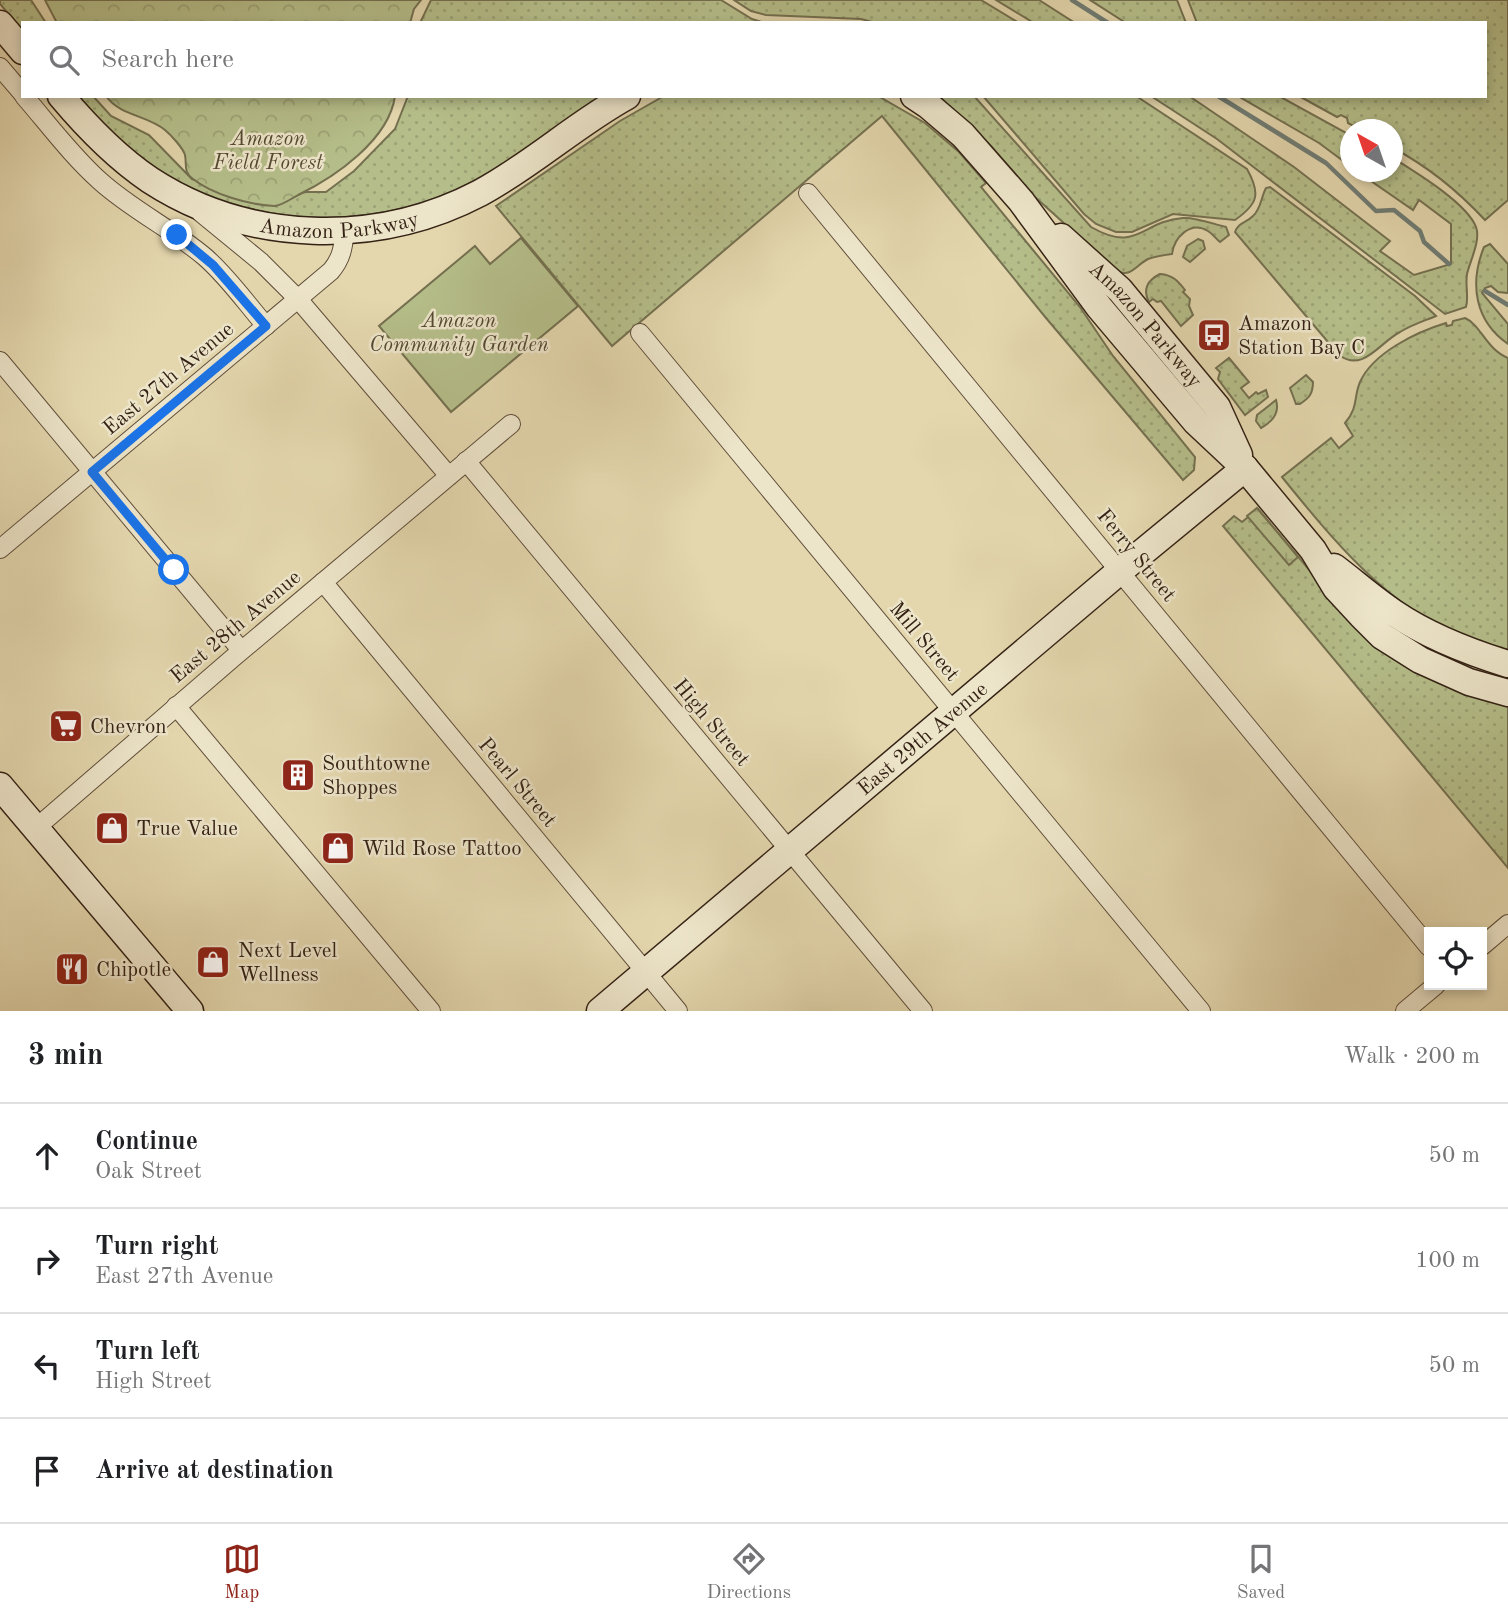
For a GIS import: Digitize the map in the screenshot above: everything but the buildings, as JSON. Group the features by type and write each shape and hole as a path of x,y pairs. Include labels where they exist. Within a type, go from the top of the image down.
{"main road":[{"path":"0,24 21,49"},
{"name":"Amazon Parkway","path":"63,98 85,125 115,153 149,179 180,197 242,221 276,228 345,231 407,221 443,210 480,193 625,98"},
{"name":"Amazon Parkway","path":"917,98 962,135 1021,201 1098,307 1196,422 1245,468 1313,551 1336,588 1382,636 1432,665 1469,682 1508,693"},
{"name":"East 29th Avenue","path":"600,1011 1245,468"},
{"name":"Amazon Parkway","path":"1313,551 1394,613 1419,628 1508,664"},
{"path":"0,786 190,1011"}],"street":[{"path":"0,68 21,92"},
{"path":"27,98 99,180 205,258 266,326"},
{"name":"Ferry Street","path":"808,193 1424,941"},
{"path":"180,197 249,251 298,299 449,476"},
{"name":"East 27th Avenue","path":"0,549 331,271 339,262 345,231"},
{"name":"Mill Street","path":"640,333 1201,1011"},
{"path":"0,361 242,650"},
{"name":"East 28th Avenue","path":"36,828 176,706 511,424"},
{"name":"High Street","path":"466,461 923,1011"},
{"name":"Pearl Street","path":"323,582 678,1011"},
{"path":"176,706 431,1011"},
{"path":"1487,942 1508,924"},
{"path":"1405,1011 1430,990"}],"green space":[{"path":"0,0 31,0 45,21 21,21 21,29 0,4"},
{"path":"45,0 421,0 414,9 411,21 56,21"},
{"path":"431,0 721,0 758,21 421,21"},
{"path":"734,0 981,0 1016,21 868,21 766,15 751,11"},
{"path":"996,0 1039,0 1072,21 1031,21"},
{"path":"1090,0 1177,0 1185,21 1123,21"},
{"path":"1188,0 1508,0 1508,200 1485,220 1442,180 1403,154 1403,119 1347,119 1341,115 1337,117 1303,98 1487,98 1487,21 1196,21"},
{"path":"80,98 95,98 111,116 149,135 192,179 276,206 304,192 326,192 354,171 395,129 407,98 598,98 510,159 453,191 413,206 371,215 328,218 286,215 244,207 204,193 165,174 130,150"},
{"name":"Amazon Field Forest","path":"108,98 394,98 383,127 358,155 328,178 274,206 231,198 193,179 186,168 184,152 168,132 112,103"},
{"path":"660,98 881,98 925,123 959,152 986,183 981,187 1080,307 1113,356 1195,457 1194,470 1183,480 1046,318 882,116 612,346 496,206 620,121"},
{"path":"941,98 976,98 1091,227 1107,234 1130,237 1169,220 1188,218 1226,227 1229,235 1220,242 1210,232 1201,228 1189,229 1176,242 1172,254 1148,259 1130,272 1122,273 1035,197 991,146"},
{"path":"985,98 1139,98 1247,169 1254,185 1253,203 1235,220 1173,214 1132,232 1116,232 1096,224 1084,214"},
{"path":"1154,98 1192,98 1294,167 1390,241 1380,251 1414,275 1451,264 1451,224 1419,200 1413,210 1372,182 1403,182 1403,164 1426,179 1462,208 1471,218 1477,232 1467,274 1466,307 1445,314 1217,139"},
{"path":"1241,98 1283,98 1340,130 1340,159 1319,143"},
{"path":"1270,187 1415,296 1436,316 1392,337 1363,359 1348,360 1339,355 1235,232 1256,213 1266,188"},
{"name":"Amazon Community Garden","path":"521,238 578,306 451,412 379,326 475,246 490,264"},
{"path":"1198,239 1203,241 1205,249 1190,262 1183,257 1187,246"},
{"path":"1490,244 1508,264 1508,293 1498,292 1491,286 1485,288 1482,293 1508,324 1508,344 1488,324 1478,301 1476,288 1479,261 1484,247"},
{"path":"1160,274 1175,279 1190,299 1189,306 1193,315 1181,326 1161,301 1153,299 1149,302 1147,285"},
{"path":"1465,318 1471,321 1494,349 1508,358 1508,654 1468,640 1409,608 1341,547 1282,477 1331,438 1339,448 1353,436 1345,423 1354,407 1360,382 1385,353 1422,332 1446,323 1447,326 1452,325 1453,321"},
{"path":"1229,358 1249,382 1241,388 1249,398 1256,392 1258,394 1266,390 1268,397 1245,415 1218,379 1220,372 1216,368"},
{"path":"1306,375 1313,382 1311,393 1303,402 1296,404 1290,388"},
{"path":"1276,400 1274,417 1261,428 1256,421 1257,415"},
{"path":"1257,508 1298,557 1289,565 1247,516"},
{"path":"1258,509 1347,615 1508,701 1508,868 1223,526 1234,516 1242,522"}],"waterway":[{"path":"1072,0 1105,21"},
{"path":"1221,98 1326,163 1376,211 1394,210 1420,231 1424,242 1449,264"},
{"path":"1485,291 1508,305"}],"place":[{"name":"Amazon Station Bay C","path":"1214,335"},
{"name":"Chevron","path":"66,726"},
{"name":"Southtowne Shoppes","path":"298,775"},
{"name":"True Value","path":"112,828"},
{"name":"Wild Rose Tattoo","path":"338,848"},
{"name":"Next Level Wellness","path":"213,962"},
{"name":"Chipotle","path":"72,969"}],"route":[{"path":"174,570 92,472 266,326 213,265 177,235"}]}
